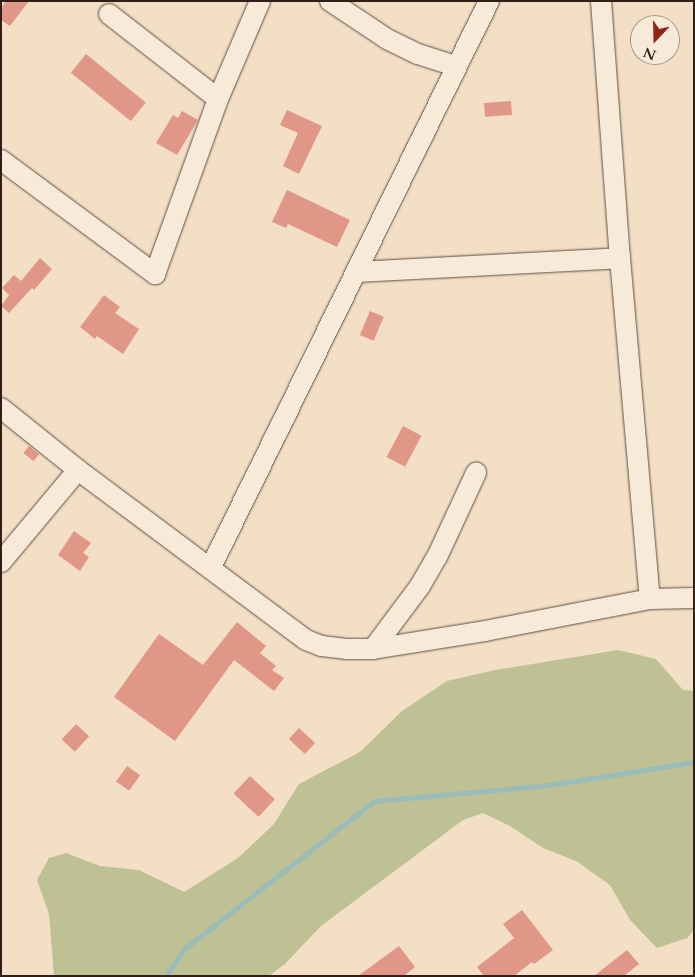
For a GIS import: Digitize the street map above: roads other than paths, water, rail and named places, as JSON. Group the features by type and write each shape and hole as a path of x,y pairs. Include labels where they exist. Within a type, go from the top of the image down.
{"street":[{"path":"1,160 155,274 218,99 260,1"},
{"path":"330,1 387,39 418,54 456,66"},
{"path":"211,567 489,1"},
{"path":"601,1 620,258 650,599"},
{"path":"109,14 218,99"},
{"path":"357,272 620,258"},
{"path":"1,408 78,470 211,567 306,640 322,646 346,649 373,649 485,631 650,599 694,598"},
{"path":"1,562 78,470"},
{"path":"373,649 420,586 437,557 476,473"}],"waterway":[{"path":"166,976 184,949 374,801 549,785 694,762"}]}
